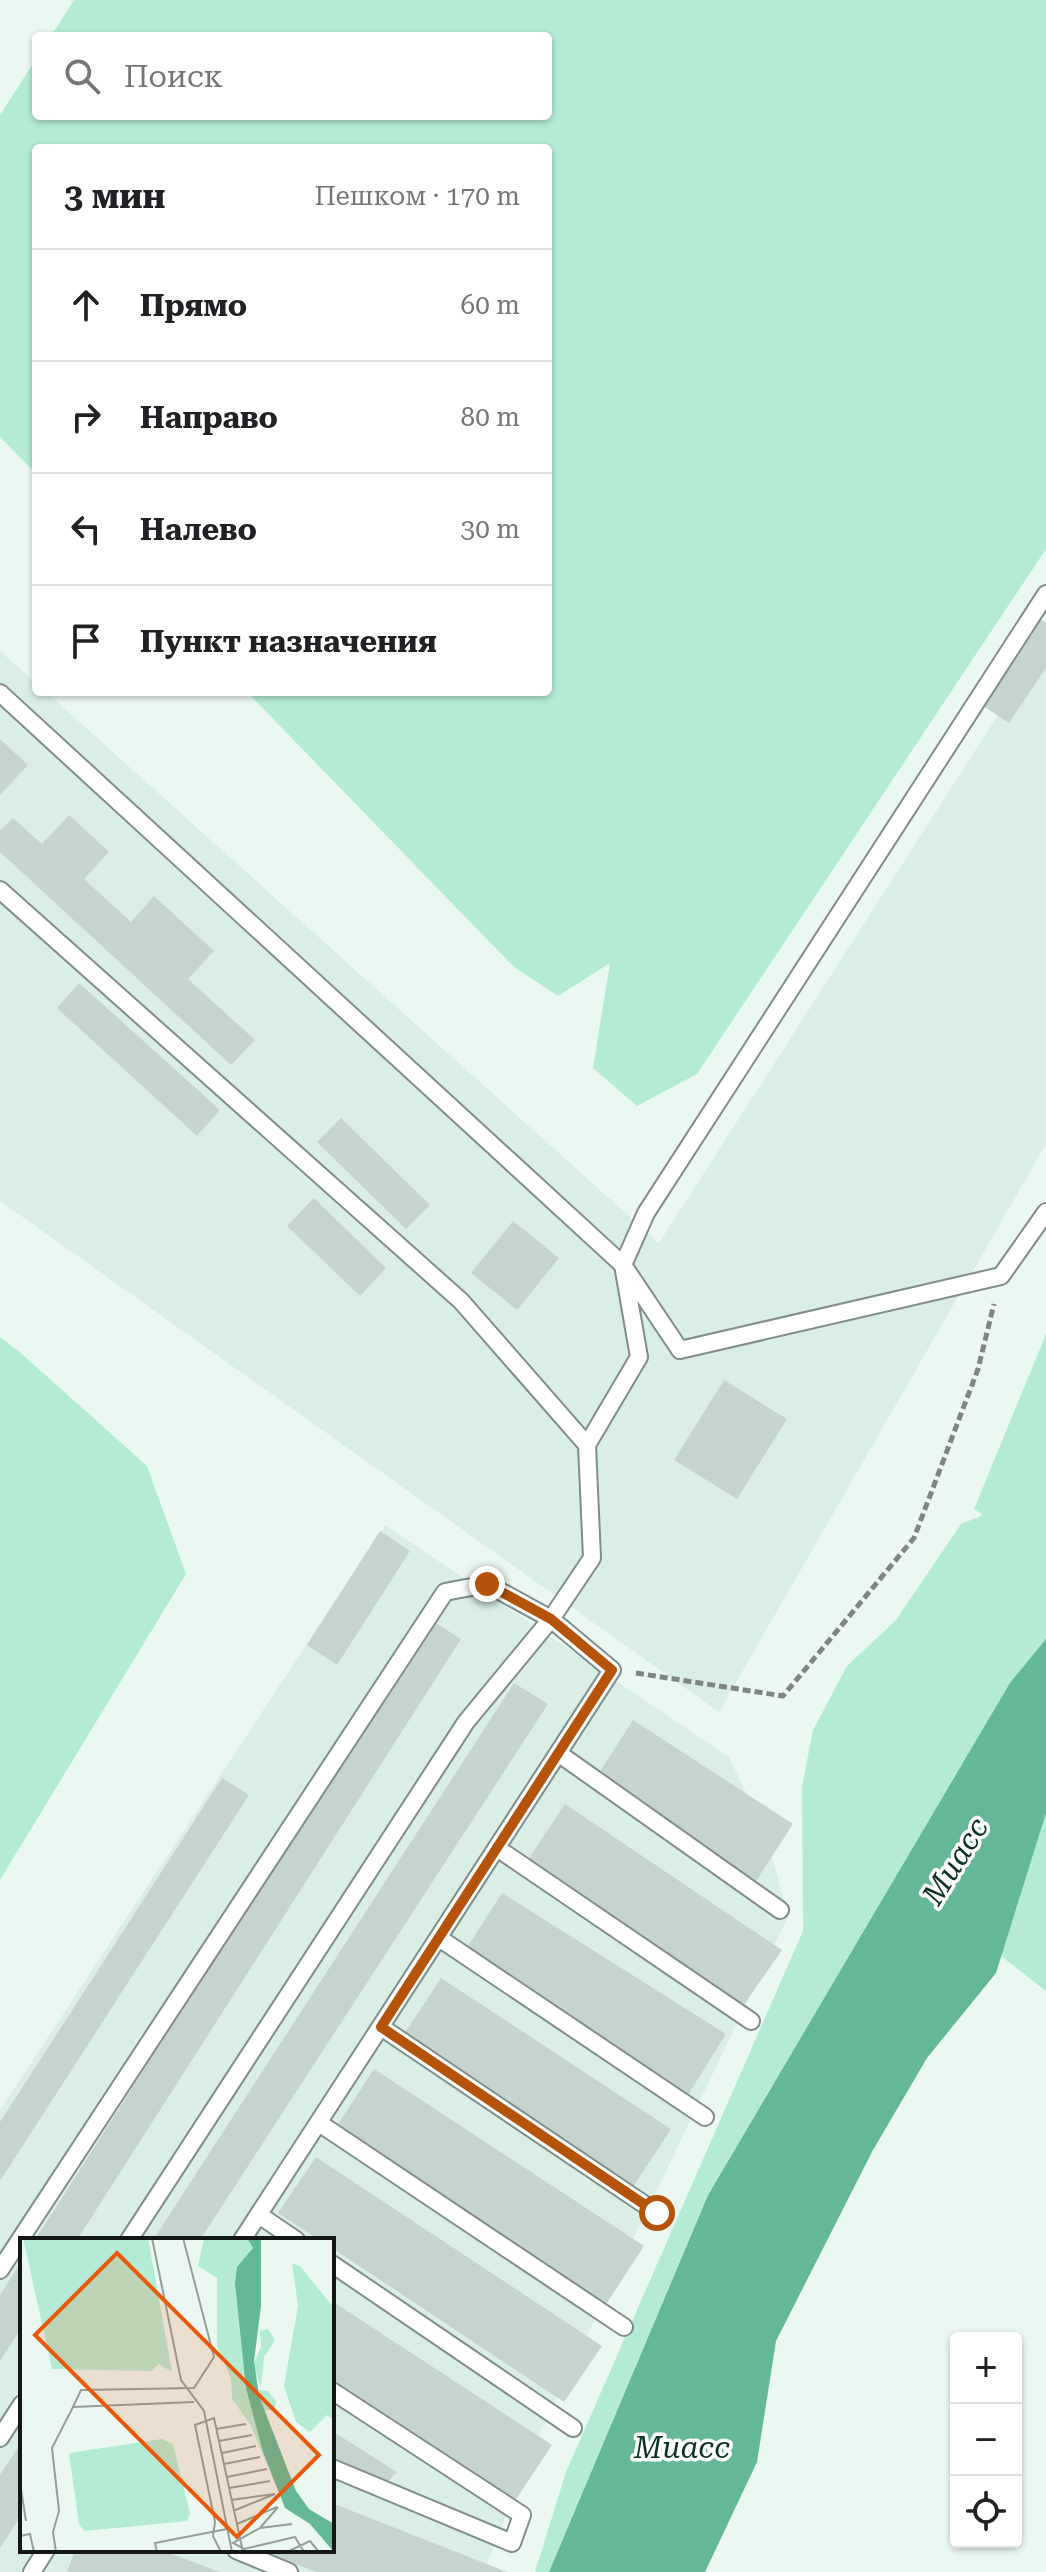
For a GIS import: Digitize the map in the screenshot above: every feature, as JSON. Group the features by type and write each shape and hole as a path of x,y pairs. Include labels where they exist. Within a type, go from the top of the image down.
{"lane":[{"path":"130,2238 466,1722 551,1619 592,1558 587,1445 639,1357 623,1265 646,1213 1046,594"},
{"path":"0,693 623,1265 680,1350 1001,1276 1046,1212"},
{"path":"0,890 461,1301 587,1445"},
{"path":"21,2238 445,1592 487,1584 551,1619 612,1670 243,2238"},
{"path":"558,1753 780,1910"},
{"path":"497,1848 751,2021"},
{"path":"439,1938 705,2117"},
{"path":"381,2027 657,2213"},
{"path":"319,2123 624,2327"},
{"path":"259,2215 293,2238"},
{"path":"0,2270 20,2240"},
{"path":"334,2265 573,2428"},
{"path":"334,2392 522,2515 512,2543 334,2469"},
{"path":"0,2438 20,2407"},
{"path":"32,2572 45,2552"},
{"path":"241,2552 289,2572"}],"path":[{"path":"612,1670 783,1696 914,1538 978,1369 1001,1276"}],"shaded area":[{"path":"74,0 1046,0 1046,549 697,1074 637,1106 593,1068 610,963 558,996 514,967 251,696 552,696 552,144 32,144 32,470 0,437 0,115 32,65 32,120 552,120 552,32 54,32"},
{"path":"1046,640 1046,1144 719,1712 0,1201 0,651 32,679 32,696 50,696 659,1243"},
{"path":"1046,1334 1046,1991 971,1933 866,1928 708,2194 549,2572 535,2572 566,2472 803,1931 802,1787 813,1730 847,1666 896,1620 961,1524 983,1515 974,1509"},
{"path":"0,1337 147,1466 186,1574 0,1880"},
{"path":"385,1525 729,1757 767,1837 788,1917 525,2465 484,2572 0,2572 0,2110"}],"water":[{"name":"Миасс","path":"1046,1639 1046,1813 996,1973 927,2058 873,2150 776,2341 757,2462 705,2572 549,2572 708,2195 1010,1683"}],"building":[{"path":"1040,619 1046,623 1046,668 1009,723 983,706"},
{"path":"0,739 28,765 0,795"},
{"path":"69,815 109,852 84,879 131,922 154,896 214,951 188,979 255,1040 231,1065 0,852 0,831 13,818 42,844"},
{"path":"79,983 220,1110 197,1136 57,1008"},
{"path":"341,1118 430,1205 406,1229 317,1142"},
{"path":"314,1198 386,1268 360,1296 287,1226"},
{"path":"513,1221 559,1258 517,1310 471,1273"},
{"path":"724,1380 787,1419 737,1499 674,1460"},
{"path":"380,1531 410,1551 337,1665 307,1645"},
{"path":"431,1620 461,1639 78,2238 36,2238"},
{"path":"514,1683 548,1704 201,2238 154,2238"},
{"path":"633,1720 793,1824 756,1881 597,1776"},
{"path":"222,1778 249,1795 0,2181 0,2122"},
{"path":"565,1804 782,1950 743,2006 527,1861"},
{"path":"502,1893 726,2034 688,2095 463,1954"},
{"path":"441,1978 671,2129 631,2190 401,2039"},
{"path":"374,2069 644,2246 605,2306 335,2129"},
{"path":"316,2157 602,2346 564,2402 334,2249 334,2238 316,2238 278,2213"},
{"path":"20,2263 20,2330 0,2361 0,2295"},
{"path":"334,2302 552,2445 513,2504 334,2387"},
{"path":"334,2432 397,2472 384,2486 334,2464"},
{"path":"20,2444 20,2517 0,2548 0,2475"},
{"path":"334,2504 507,2572 316,2572 265,2552 334,2552"},
{"path":"74,2552 166,2552 220,2572 67,2572"}],"route":[{"path":"487,1584 551,1619 612,1670 381,2027 657,2213"}]}
